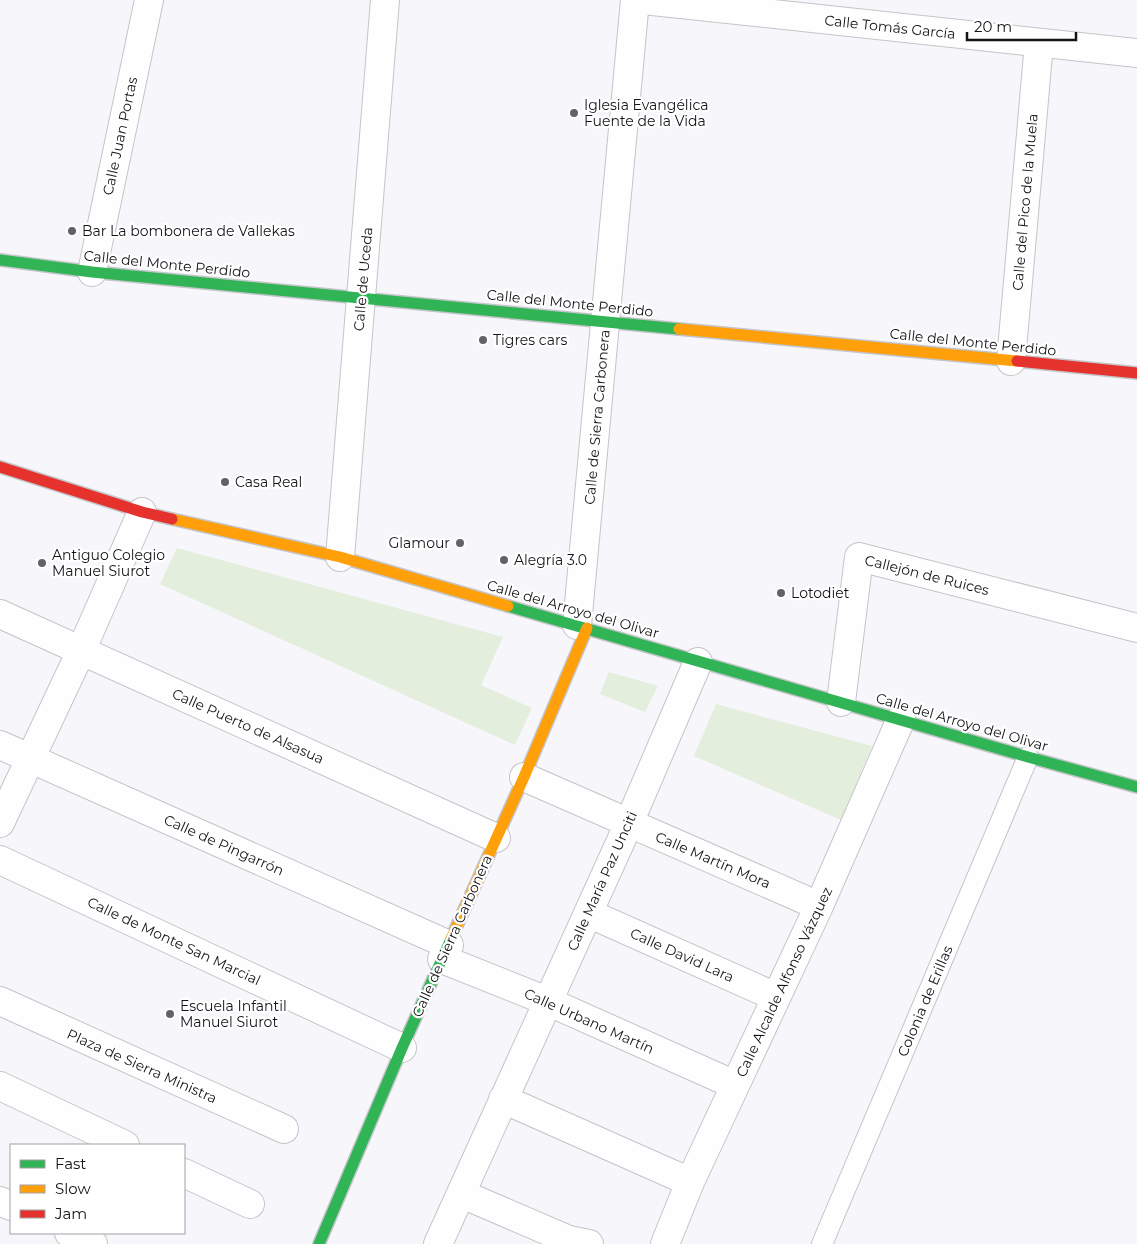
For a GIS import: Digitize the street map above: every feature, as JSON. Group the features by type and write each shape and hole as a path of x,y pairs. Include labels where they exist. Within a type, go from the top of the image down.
{"street":[{"name":"Calle Juan Portas","path":"92,272 149,0"},
{"name":"Calle de Uceda","path":"340,557 385,0"},
{"name":"Calle de Sierra Carbonera","path":"319,1244 402,1048 524,777 582,627 606,322 635,0"},
{"name":"Calle Tomás García","path":"643,0 1137,53"},
{"name":"Calle del Pico de la Muela","path":"1011,361 1039,42"},
{"name":"Calle del Monte Perdido","path":"0,260 92,272 1137,373"},
{"name":"Calle del Arroyo del Olivar","path":"0,466 142,512 340,557 698,662 1137,787"},
{"path":"0,823 80,652 142,512"},
{"name":"Callejón de Ruices","path":"841,702 859,557 1137,628"},
{"name":"Calle Puerto de Alsasua","path":"0,614 80,652 496,838"},
{"name":"Calle María Paz Unciti","path":"438,1244 629,824 698,662"},
{"name":"Calle Alcalde Alfonso Vázquez","path":"665,1244 690,1182 820,906 901,719"},
{"name":"Calle de Pingarrón","path":"0,745 446,952"},
{"name":"Calle Martín Mora","path":"524,777 820,906"},
{"name":"Calle de Monte San Marcial","path":"0,860 402,1048"},
{"name":"Calle David Lara","path":"588,912 776,997"},
{"name":"Calle Urbano Martín","path":"446,952 547,1001 735,1085"},
{"name":"Plaza de Sierra Ministra","path":"0,1002 284,1129"},
{"path":"0,1086 123,1144"},
{"path":"503,1099 690,1182"},
{"path":"185,1173 250,1204"},
{"path":"462,1194 569,1240 588,1244"},
{"path":"71,1234 93,1244"}],"lane":[{"name":"Colonia de Erillas","path":"822,1244 1028,757"}],"green space":[{"path":"177,548 503,637 481,685 532,708 515,745 160,584"},
{"path":"609,672 658,686 645,712 600,694"},
{"path":"716,704 872,746 841,820 694,756"}],"traffic: fast":[{"path":"0,260 92,272 679,329"},
{"path":"508,606 1137,787"},
{"path":"319,1244 402,1048 451,939"}],"traffic: slow":[{"path":"679,329 1017,361"},
{"path":"172,519 340,557 508,606"},
{"path":"451,939 524,777 587,628"}],"traffic: jam":[{"path":"1017,361 1137,373"},
{"path":"0,467 142,512 172,519"}],"place":[{"name":"Iglesia Evangélica Fuente de la Vida","path":"574,113"},
{"name":"Bar La bombonera de Vallekas","path":"72,231"},
{"name":"Tigres cars","path":"483,340"},
{"name":"Casa Real","path":"225,482"},
{"name":"Glamour","path":"460,543"},
{"name":"Alegría 3.0","path":"504,560"},
{"name":"Antiguo Colegio Manuel Siurot","path":"42,563"},
{"name":"Lotodiet","path":"781,593"},
{"name":"Escuela Infantil Manuel Siurot","path":"170,1014"}]}
